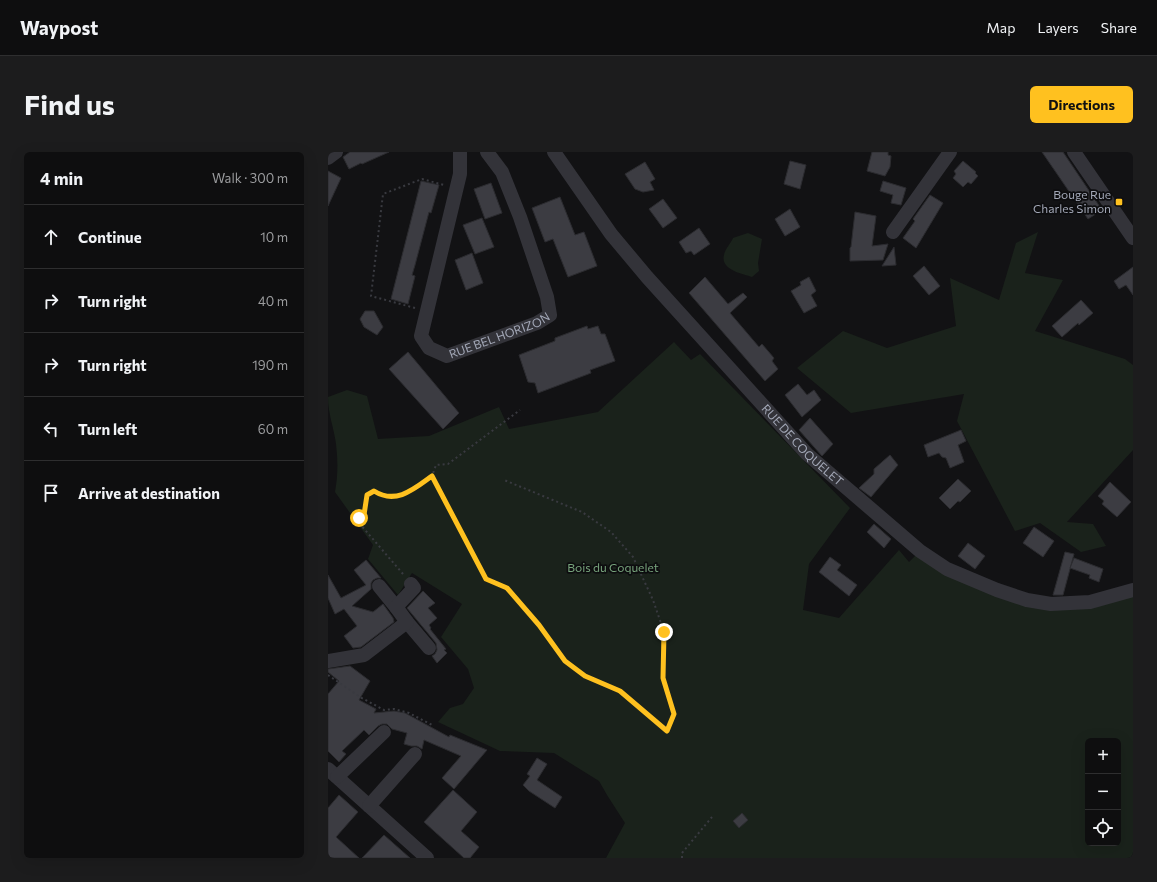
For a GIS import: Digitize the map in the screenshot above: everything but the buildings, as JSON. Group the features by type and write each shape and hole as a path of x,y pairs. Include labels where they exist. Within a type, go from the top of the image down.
{"street":[{"path":"328,158 336,152"},
{"name":"RUE BEL HORIZON","path":"460,152 460,174 421,336 429,348 447,356 537,323 550,315 548,297 517,210 502,172 487,152"},
{"name":"RUE DE COQUELET","path":"554,152 616,240 646,276 807,454 920,551 947,569 997,590 1039,602 1051,604 1090,602 1133,590"},
{"path":"893,232 950,152"},
{"path":"1074,152 1133,238"},
{"path":"396,607 414,588 411,584"},
{"path":"379,586 429,648"},
{"path":"328,660 364,655 407,622"},
{"path":"384,732 332,773 427,858"},
{"path":"369,806 415,754"}],"path":[{"path":"427,312 371,296 383,194 422,179 457,188"},
{"path":"411,584 360,524 359,518 364,515 367,495 374,491 381,496 396,496 413,491 432,476 436,465 448,464 520,410"},
{"path":"432,476 486,579 507,588 539,625 565,661 585,676 620,691 667,731 674,714 663,678 664,632 653,600 633,557 611,532 582,512 504,480"},
{"path":"328,675 360,697 384,710 394,709 409,713 434,726"},
{"path":"682,858 682,853 712,816"}],"green space":[{"path":"1038,232 1025,273 1063,280 1035,331 1125,359 1133,365 1133,450 1067,522 1093,524 1106,546 1081,552 1040,523 1015,531 957,421 964,394 851,413 797,368 843,331 887,348 956,326 950,278 999,300 1016,243"},
{"path":"748,233 762,239 758,263 759,271 752,277 738,273 729,268 725,264 724,260 724,255 733,238"},
{"name":"Bois du Coquelet","path":"674,342 691,360 700,354 850,508 809,564 803,610 839,618 899,550 909,562 920,551 947,569 1051,604 1133,590 1133,858 606,858 625,823 599,781 554,753 500,751 438,722 450,708 463,704 474,688 468,669 441,637 462,604 412,573 398,595 368,559 373,545 335,492 337,456 328,397 347,390 367,396 378,439 429,436 499,407 509,429 598,412"}],"place":[{"name":"Bouge Rue Charles Simon","path":"1119,202"}],"route":[{"path":"359,518 364,515 367,495 374,491 381,496 396,496 413,491 432,476 486,579 507,588 539,625 565,661 585,676 620,691 667,731 674,714 663,678 664,632"}]}
